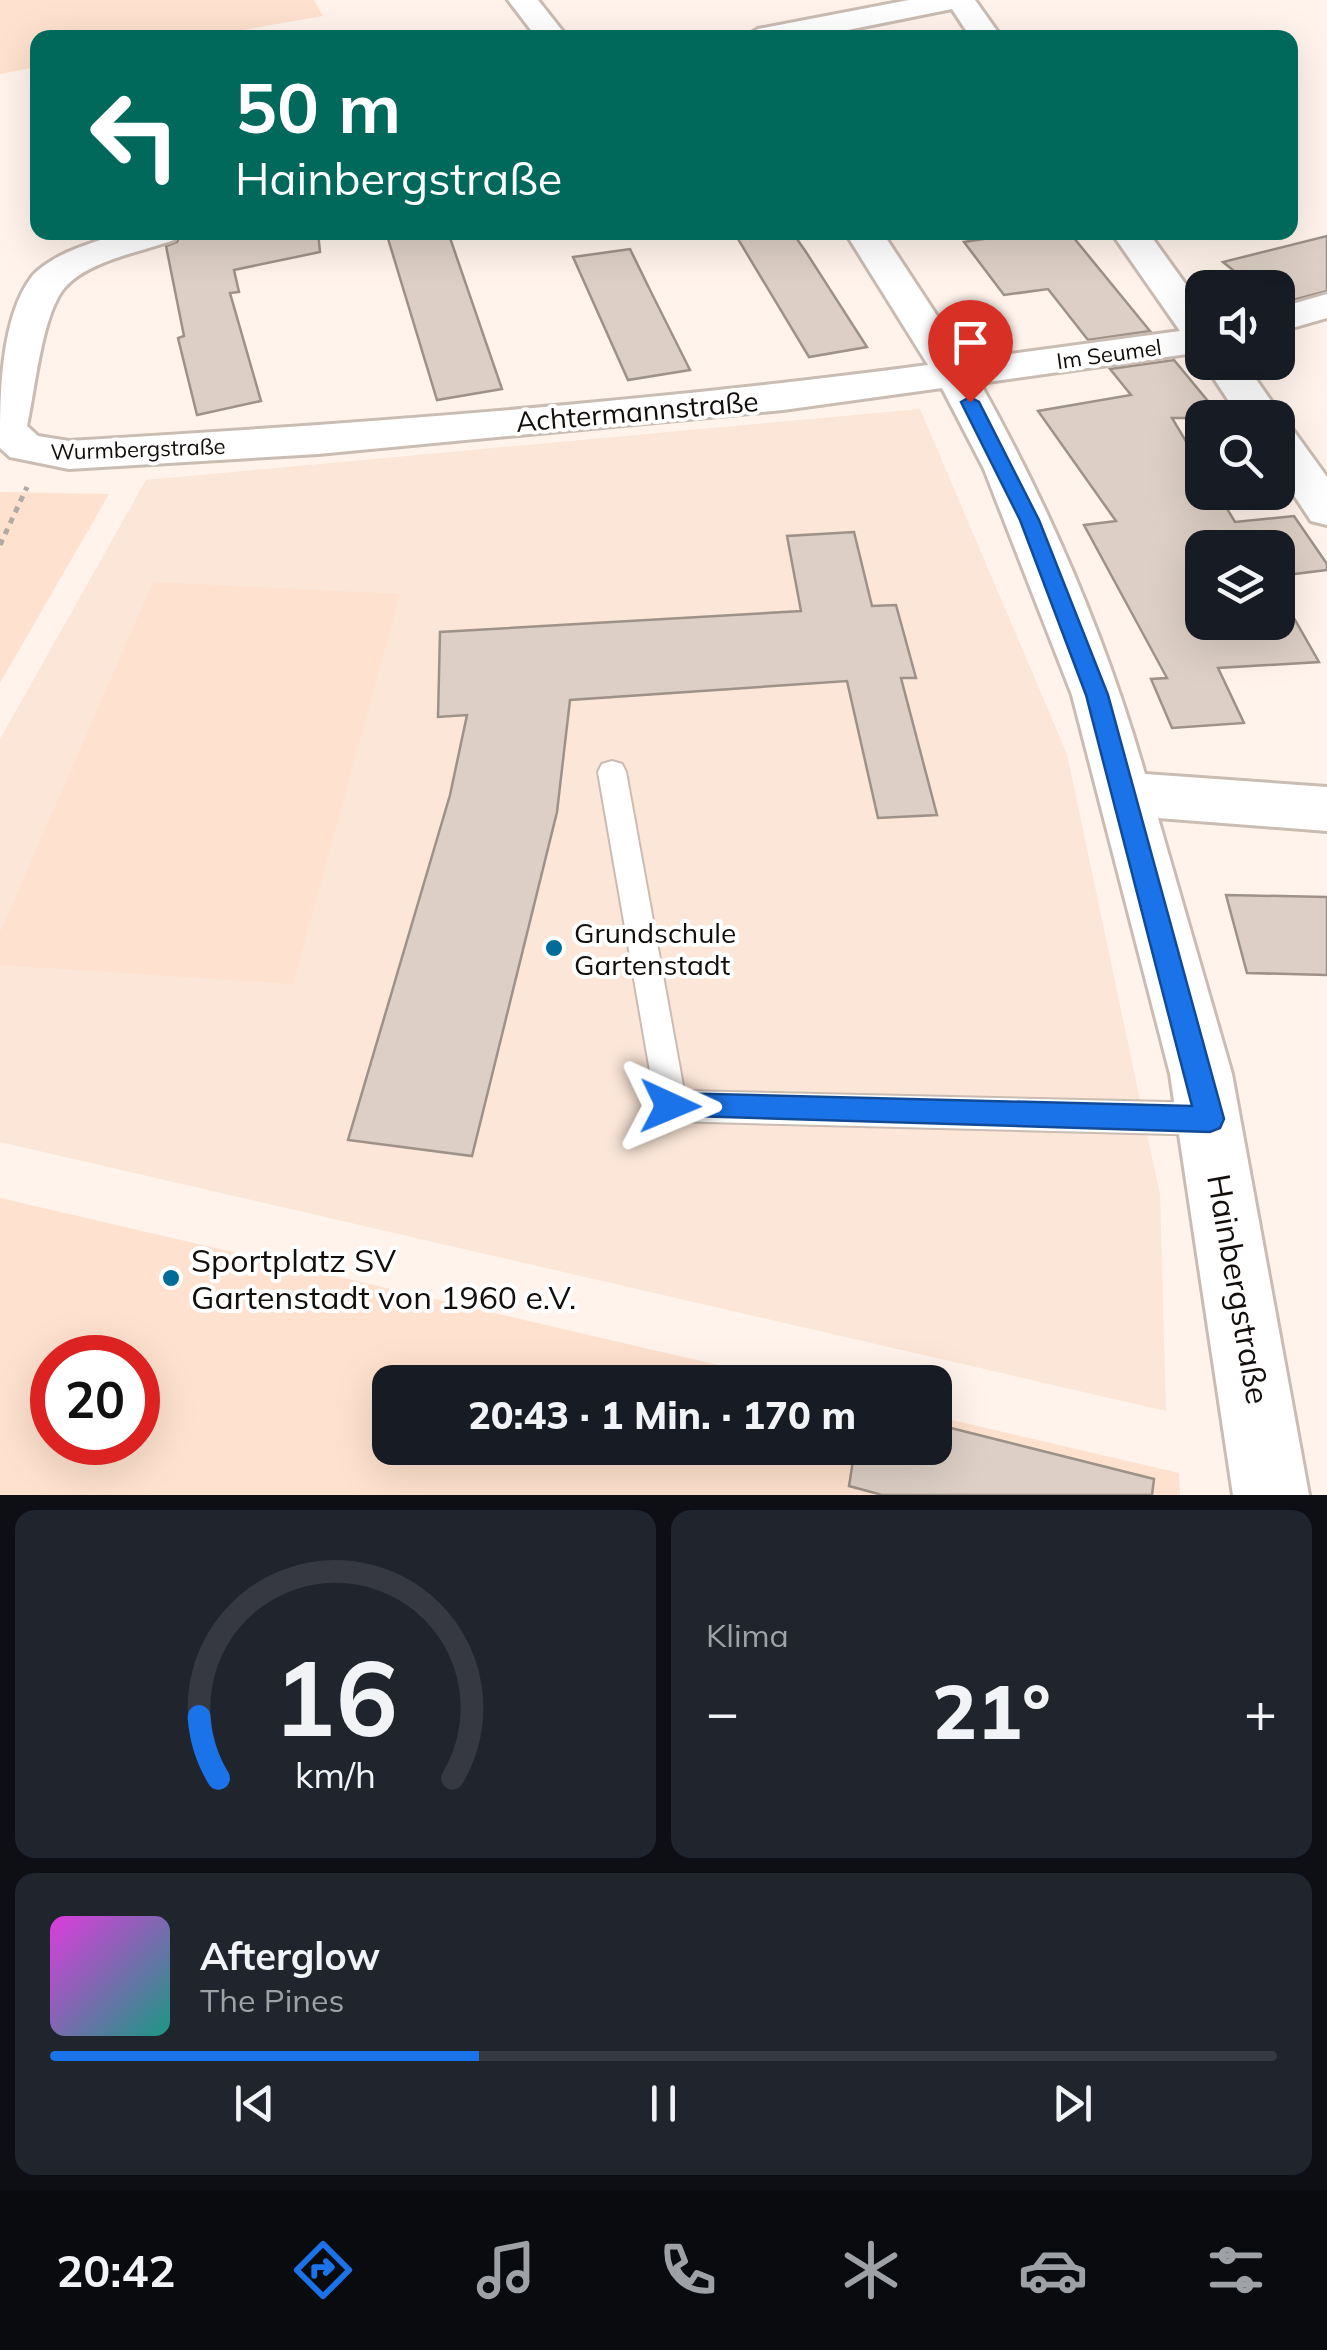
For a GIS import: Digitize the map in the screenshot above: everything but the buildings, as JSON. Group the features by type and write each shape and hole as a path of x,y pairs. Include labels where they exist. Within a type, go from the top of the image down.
{"street":[{"path":"523,0 547,30"},
{"path":"787,30 868,8 958,0 981,30"},
{"name":"Wurmbergstraße","path":"140,240 79,262 58,273 41,291 4,430 24,447 44,453 154,452 318,440"},
{"name":"Hainbergstraße","path":"868,240 956,376 1006,469 1097,695 1210,1119 1270,1495"},
{"path":"1134,240 1185,313"},
{"path":"1295,315 1327,306"},
{"name":"Im Seumel","path":"956,376 1185,340"},
{"name":"Achtermannstraße","path":"318,440 763,399 956,376"},
{"path":"1295,464 1327,510"},
{"path":"1126,794 1327,809"}],"lane":[{"path":"612,772 670,1106 1210,1119"}],"path":[{"path":"0,545 44,453"}],"shaded area":[{"path":"0,0 314,0 323,16 242,30 30,30 30,68 0,74"},
{"name":"Grundschule Gartenstadt","path":"920,409 1067,754 1160,1195 1166,1411 0,1142 0,739 146,480"},
{"path":"0,492 109,494 0,683"},
{"path":"153,582 400,594 293,984 0,965 0,933"},
{"name":"Sportplatz SV Gartenstadt von 1960 e.V.","path":"0,1198 718,1365 372,1365 372,1465 952,1465 952,1420 1179,1473 1180,1495 0,1495"}],"place":[{"name":"Grundschule Gartenstadt","path":"554,948"},
{"name":"Sportplatz SV Gartenstadt von 1960 e.V.","path":"171,1278"}],"route":[{"path":"670,1106 1210,1119 1097,695 1030,520 970,402"}]}
